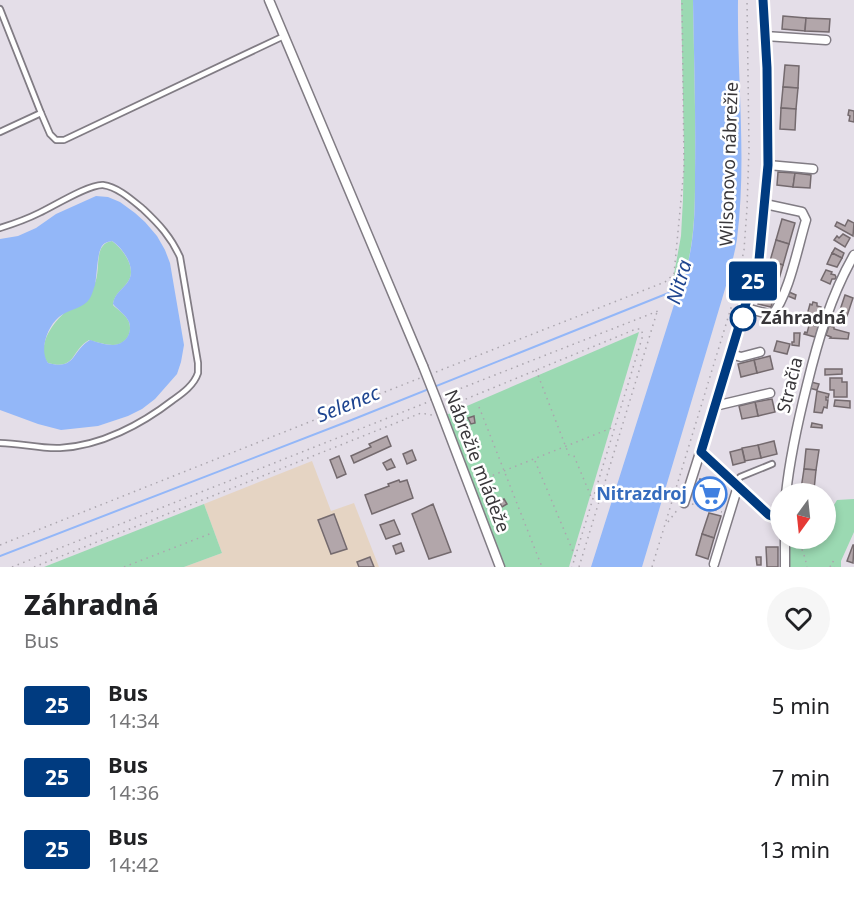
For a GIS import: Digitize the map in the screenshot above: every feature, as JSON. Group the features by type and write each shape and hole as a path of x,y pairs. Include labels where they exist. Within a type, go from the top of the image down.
{"street":[{"name":"Nábrežie mládeže","path":"269,0 423,366 500,567"},
{"name":"Wilsonovo nábrežie","path":"684,503 759,260 768,165 763,0"},
{"path":"765,36 825,40"},
{"path":"768,165 813,169"},
{"name":"Wilsonovo nábrežie","path":"746,308 772,315 778,308 806,220 802,212 765,204"},
{"name":"Stračia","path":"788,483 792,450 815,354 831,304 854,255"},
{"path":"731,354 741,357 760,352"},
{"path":"715,406 770,393"},
{"path":"701,452 770,515"},
{"path":"714,564 737,485"},
{"path":"785,549 785,567"}],"lane":[{"path":"0,9 40,114 50,134 56,140 64,140 284,36"},
{"path":"0,132 40,114"},
{"path":"0,228 38,214 91,187 102,185 114,188 125,195 170,237 180,257 198,372 186,390 148,418 124,430 80,446 59,448 0,443"},
{"path":"737,485 740,477 772,464"}],"path":[{"path":"432,374 665,282 674,274 684,168 682,0"},
{"name":"Wilsonovo nábrežie","path":"652,567 734,298 744,250 749,148 747,0"},
{"path":"12,567 658,311 579,567"},
{"path":"34,567 421,413 442,416 445,408 636,328 641,329 643,335 572,567"},
{"path":"536,370 569,454 574,456 592,500"},
{"path":"0,545 421,378"},
{"path":"478,407 542,567"},
{"path":"468,485 615,427"},
{"path":"535,459 575,557"},
{"path":"665,524 684,503 729,514"},
{"path":"124,567 212,533"},
{"path":"802,549 807,567"},
{"path":"830,567 833,561 834,567"}],"shaded area":[{"path":"312,461 331,511 354,503 379,567 184,567 222,553 204,504"}],"green space":[{"path":"681,0 693,0 695,206 691,248 685,274 680,285 672,285 681,236 683,199"},
{"path":"112,241 124,253 130,264 129,280 117,294 113,305 128,319 129,335 117,345 89,340 69,362 57,365 48,363 43,350 48,333 94,285 102,247"},
{"path":"639,332 569,567 505,567 446,415"},
{"path":"854,499 854,532 841,561 841,567 788,567 787,549 836,549 837,500"},
{"path":"204,504 222,553 184,567 44,567"}],"water":[{"path":"693,0 738,0 741,180 736,244 728,279 642,567 591,567 691,248 695,189"},
{"path":"96,196 108,197 120,202 145,222 157,236 170,263 184,345 177,374 155,399 142,409 98,426 61,430 0,410 0,239 18,236 36,228 56,214","holes":["112,241 124,253 131,269 129,280 115,297 113,304 129,322 130,330 127,338 113,345 90,340 69,362 57,365 48,363 45,358 44,345 51,327 62,315 89,300 95,285 101,248 108,242"]}],"building":[{"path":"783,16 806,18 805,31 782,29"},
{"path":"806,18 830,19 829,32 805,31"},
{"path":"785,65 799,66 798,88 783,87"},
{"path":"783,87 798,88 796,109 781,108"},
{"path":"781,108 796,109 795,130 780,129"},
{"path":"849,110 854,111 854,122 849,121"},
{"path":"778,172 795,173 793,187 777,185"},
{"path":"795,173 811,175 810,188 793,187"},
{"path":"782,219 795,223 789,244 776,240"},
{"path":"848,220 854,223 853,236 835,226 837,222 845,226"},
{"path":"843,234 850,238 845,247 834,240"},
{"path":"776,240 789,244 783,265 770,261"},
{"path":"835,248 844,253 842,258 832,253"},
{"path":"832,253 842,258 837,267 827,264"},
{"path":"770,261 783,265 777,286 764,282"},
{"path":"826,270 832,272 831,274 836,277 830,284 821,280"},
{"path":"764,282 777,286 771,307 758,304"},
{"path":"789,292 796,295 795,299 788,296"},
{"path":"845,295 853,298 847,316 839,313"},
{"path":"813,302 821,307 818,318 807,315 810,304 812,305"},
{"path":"840,314 845,316 843,323 838,321"},
{"path":"810,322 819,327 815,337 804,334 807,333"},
{"path":"829,326 849,333 848,339 830,338 826,335"},
{"path":"794,333 800,333 799,346 792,345"},
{"path":"777,341 790,344 787,354 774,351"},
{"path":"770,356 773,369 757,373 754,360"},
{"path":"754,360 757,373 741,377 738,364"},
{"path":"825,369 842,369 842,374 825,375"},
{"path":"830,378 842,378 842,382 847,382 847,397 834,397 834,390 830,390"},
{"path":"811,382 819,384 817,390 809,388"},
{"path":"817,391 829,394 828,398 826,397 827,408 824,407 822,413 814,412"},
{"path":"772,399 775,412 758,416 755,402"},
{"path":"835,400 850,401 850,408 834,406"},
{"path":"755,402 758,416 742,419 739,406"},
{"path":"474,416 475,423 471,424 468,418"},
{"path":"812,423 822,425 822,428 811,427"},
{"path":"387,436 391,446 354,463 351,456 371,447 369,444"},
{"path":"774,441 777,454 761,458 758,445"},
{"path":"758,445 761,458 745,461 742,448"},
{"path":"742,449 745,462 733,465 730,452"},
{"path":"806,449 819,450 816,470 804,469"},
{"path":"412,450 416,460 407,464 403,454"},
{"path":"339,456 346,474 337,478 330,460"},
{"path":"391,459 395,467 387,470 383,463"},
{"path":"804,469 816,470 815,483 802,483"},
{"path":"700,479 721,486 714,507 699,502 704,489 698,487"},
{"path":"399,480 400,482 407,480 413,498 372,514 365,495"},
{"path":"504,499 507,504 502,507 499,501"},
{"path":"433,504 451,552 429,559 412,514"},
{"path":"709,513 721,516 714,538 702,534"},
{"path":"334,514 347,549 331,554 318,520"},
{"path":"394,520 400,534 386,539 380,525"},
{"path":"702,534 714,538 708,559 696,555"},
{"path":"401,543 404,551 396,554 393,546"},
{"path":"854,545 853,563 847,561"},
{"path":"766,547 778,549 778,567 767,567"},
{"path":"370,557 374,567 359,567 357,562"},
{"path":"756,557 761,557 761,565 757,565"}],"waterway":[{"name":"Selenec","path":"0,556 349,421 681,288"}],"bus line":[{"name":"25","path":"763,0 767,68 768,165 759,260 701,452 770,515"}],"place":[{"name":"Záhradná","path":"743,318"},
{"name":"Nitrazdroj","path":"710,494"}],"water label":[{"name":"Nitra","path":"679,282"}]}
